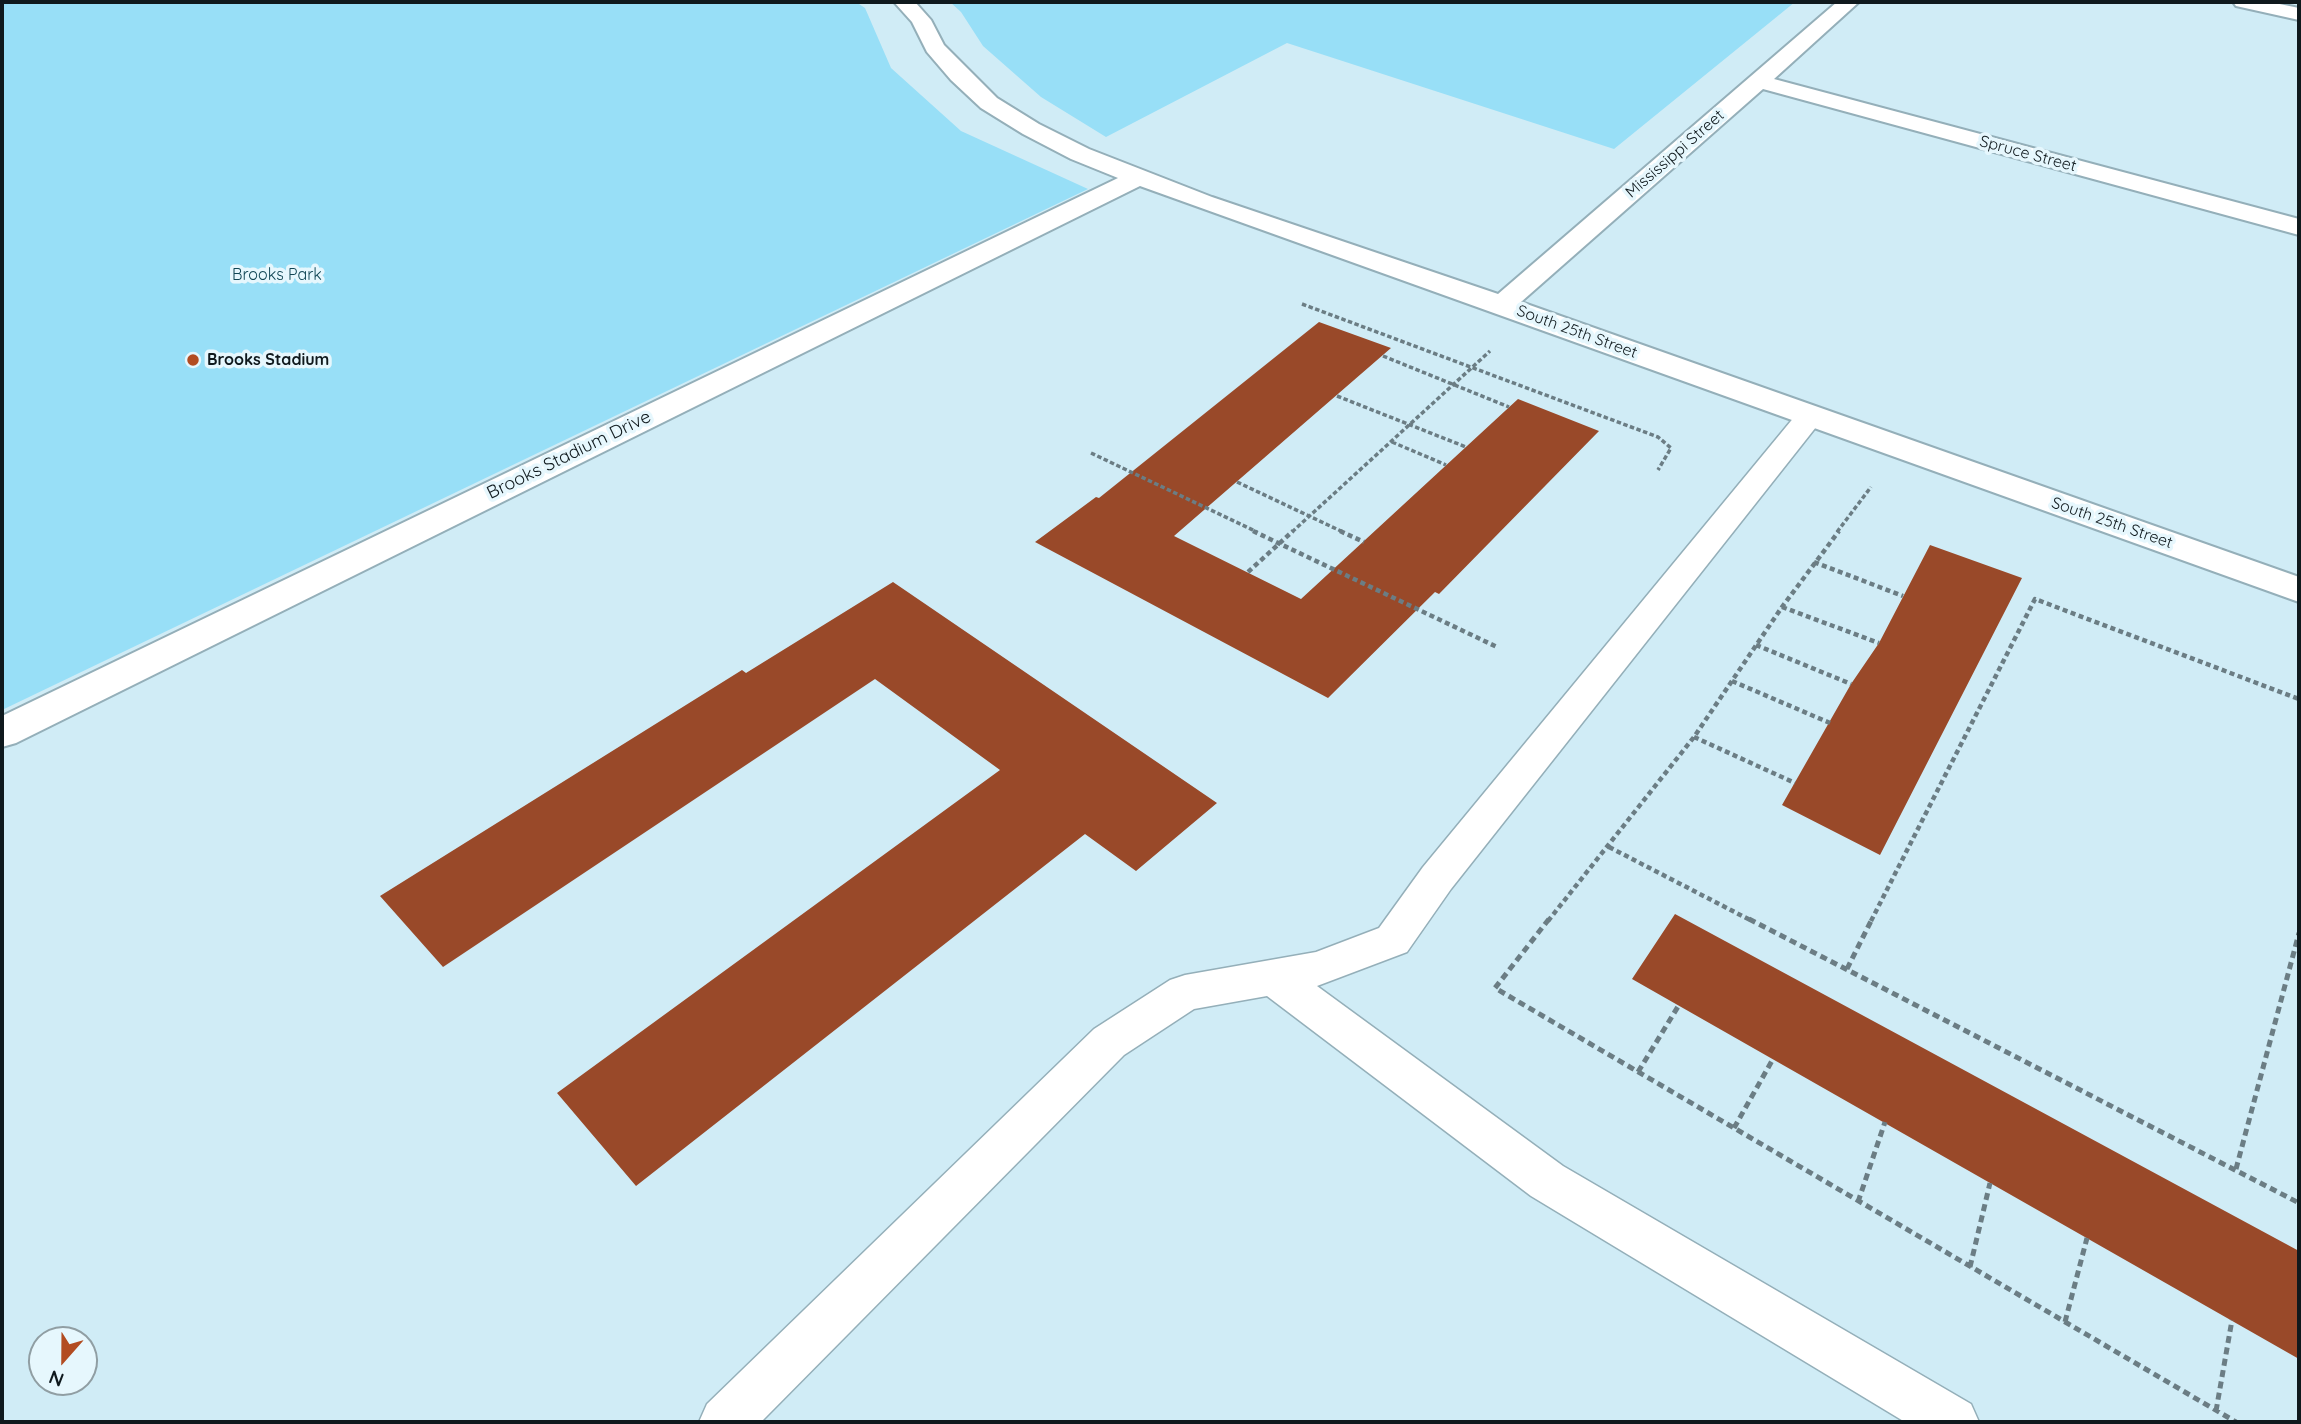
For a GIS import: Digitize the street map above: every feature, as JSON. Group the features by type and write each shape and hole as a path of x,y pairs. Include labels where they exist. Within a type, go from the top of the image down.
{"street":[{"name":"South 25th Street","path":"904,2 921,20 935,47 959,75 989,103 1068,148 1137,177 2299,590"},
{"name":"Mississippi Street","path":"1502,305 1849,2"},
{"path":"2244,2 2299,14"},
{"name":"Spruce Street","path":"1758,81 2299,227"},
{"name":"Brooks Stadium Drive","path":"2,733 1137,177"}],"lane":[{"path":"725,1422 1109,1042 1185,993 1318,969 1393,940 1437,878 1810,416"},
{"path":"1273,978 1547,1181 1953,1422"}],"path":[{"path":"1302,304 1658,437 1671,448 1658,470"},
{"path":"1248,572 1282,544 1495,347"},
{"path":"1383,355 1509,407"},
{"path":"1337,396 1466,447"},
{"path":"1392,442 1446,465"},
{"path":"1091,453 1497,647"},
{"path":"1877,480 1814,562 1694,737 1494,988 2236,1422"},
{"path":"1237,482 1364,542"},
{"path":"1814,562 1903,596"},
{"path":"1847,969 2035,599 2299,699"},
{"path":"1782,607 1879,643"},
{"path":"1756,645 1851,684"},
{"path":"1732,681 1830,723"},
{"path":"1694,737 1795,783"},
{"path":"1609,847 2299,1203"},
{"path":"2236,1169 2299,933"},
{"path":"1638,1072 1679,1005"},
{"path":"1734,1128 1773,1059"},
{"path":"1858,1202 1885,1122"},
{"path":"1970,1267 1990,1183"},
{"path":"2065,1322 2087,1238"},
{"path":"2216,1411 2232,1320"}],"green space":[{"name":"Brooks Park","path":"2,2 856,2 865,8 891,68 961,131 1088,189 2,710"},
{"path":"950,2 1795,2 1614,149 1287,43 1106,137 1041,97 983,46 961,12"}],"building":[{"path":"1319,322 1391,348 1174,536 1301,599 1518,399 1599,431 1439,594 1435,592 1328,698 1035,542 1096,497 1099,498"},
{"path":"1930,545 2022,578 1880,855 1782,805 1851,684 1879,643"},
{"path":"893,582 1217,803 1136,871 1085,834 636,1186 557,1093 1000,770 875,679 443,967 380,896 742,670 746,673"},
{"path":"1675,914 2299,1251 2299,1359 1632,979"}],"place":[{"name":"Brooks Stadium","path":"193,360"}]}
